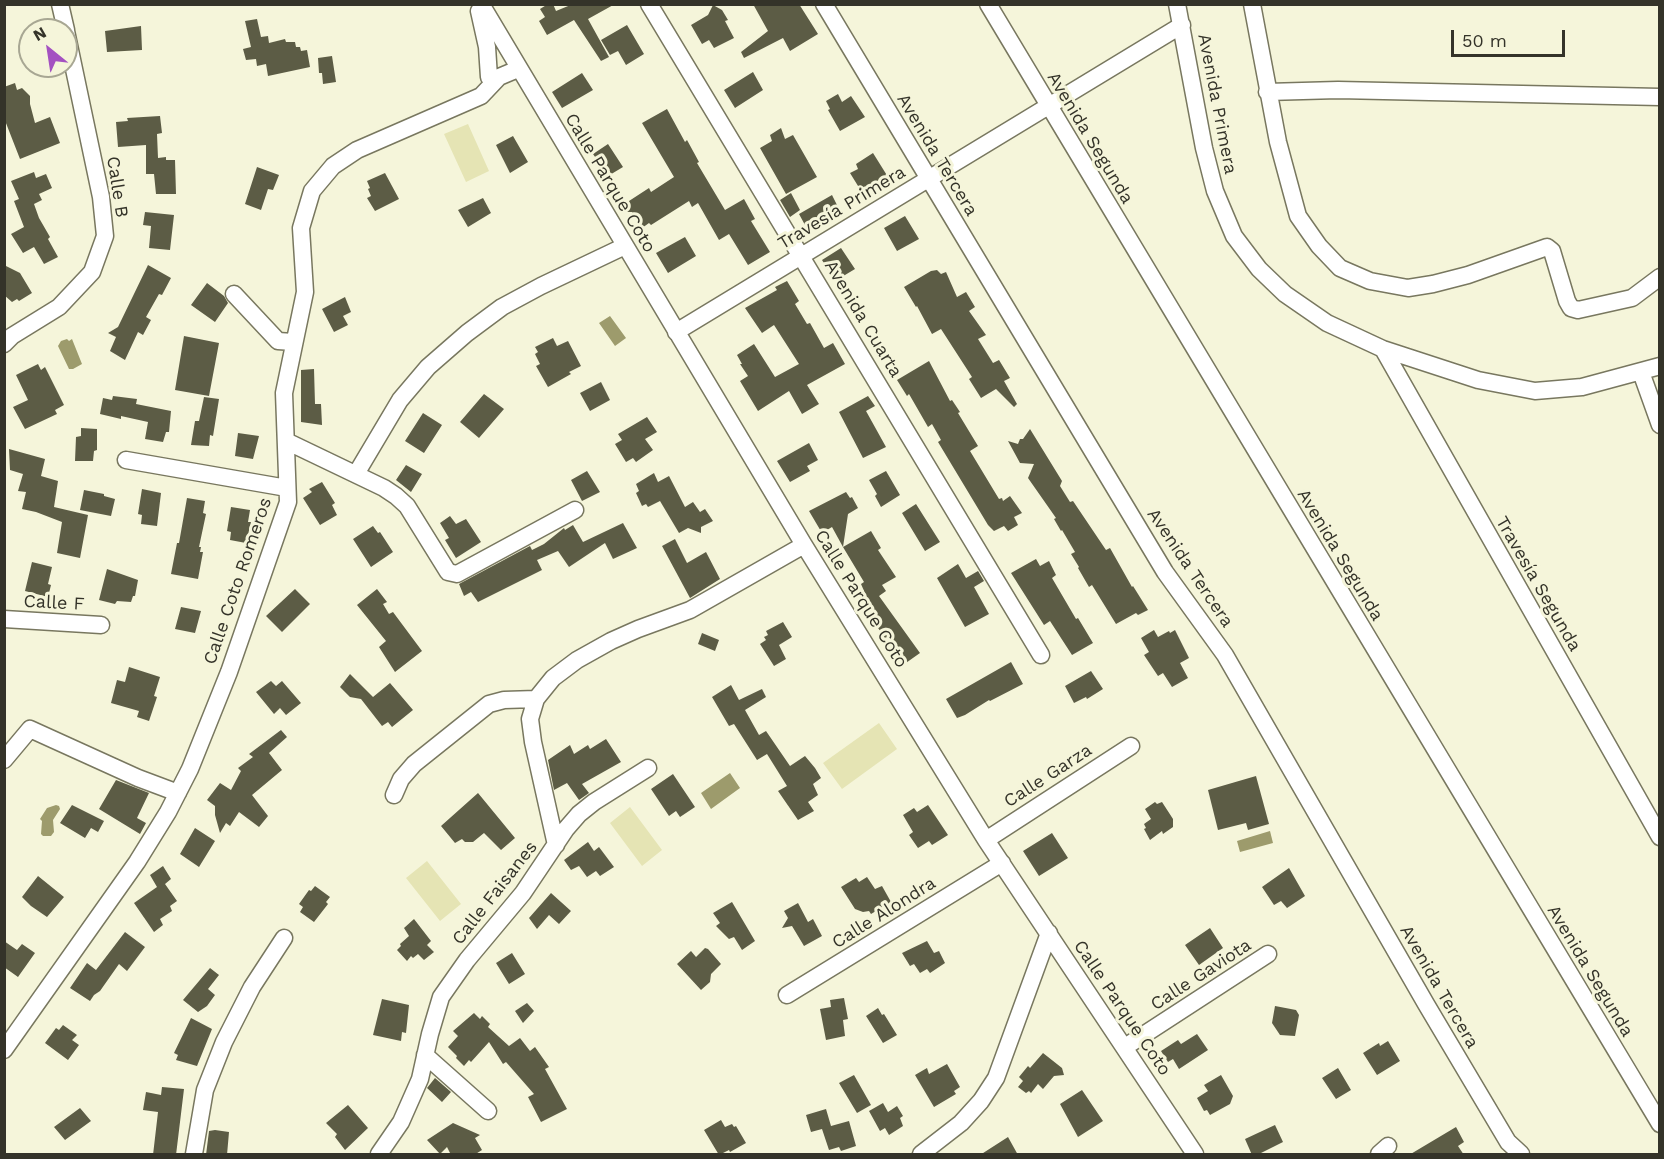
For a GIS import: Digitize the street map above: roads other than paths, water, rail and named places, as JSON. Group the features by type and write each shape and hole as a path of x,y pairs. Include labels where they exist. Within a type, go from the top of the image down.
{"street":[{"name":"Calle Parque Coto","path":"479,4 804,545 986,840 1196,1155"},
{"path":"479,4 487,47 489,77"},
{"name":"Avenida Cuarta","path":"649,4 1041,655"},
{"name":"Avenida Tercera","path":"824,4 1165,572 1225,655 1431,1014 1508,1142 1521,1155"},
{"name":"Avenida Segunda","path":"988,4 1659,1122"},
{"name":"Avenida Primera","path":"1176,4 1182,25 1204,148 1215,191 1234,236 1259,269 1285,294 1327,323 1383,349 1478,380 1535,391 1582,387 1659,366"},
{"path":"1252,4 1267,92 1298,216 1319,246 1340,268 1370,281 1408,288 1468,274 1546,247 1552,251 1567,301 1571,308 1578,310 1632,298 1659,277"},
{"name":"Travesía Primera","path":"676,332 1182,25"},
{"path":"482,96 494,67 514,61"},
{"path":"482,96 514,61"},
{"name":"Calle B","path":"4,344 12,336 59,307 68,298 92,272 105,236 101,198 76,78"},
{"path":"1267,92 1338,90 1659,97"},
{"name":"Calle Coto Romeros","path":"4,1050 136,862 178,793 229,672 288,502 284,393 305,292 301,228 312,191 333,166 357,150 482,96"},
{"path":"356,474 400,400 429,367 467,333 502,307 625,246"},
{"path":"234,294 278,341 293,342"},
{"name":"Travesía Segunda","path":"1383,349 1659,837"},
{"path":"1641,372 1659,425"},
{"path":"286,441 384,488 407,506 448,572 457,574 574,510"},
{"path":"126,460 287,488"},
{"path":"394,795 401,779 414,764 489,704 504,700 536,699 553,678 585,655 638,629 690,610 804,545"},
{"name":"Calle F","path":"4,619 101,625"},
{"name":"Calle Faisanes","path":"379,1155 401,1122 420,1078 441,997 467,960 523,893 556,845 533,742 530,719 536,699"},
{"path":"4,760 30,729 138,778 178,793"},
{"name":"Calle Garza","path":"986,840 1131,746"},
{"path":"556,845 579,814 648,768"},
{"name":"Calle Alondra","path":"787,995 1002,863"},
{"path":"921,1155 961,1123 981,1101 996,1078 1049,933"},
{"path":"194,1155 205,1090 224,1042 252,987 284,938"},
{"name":"Calle Gaviota","path":"1125,1047 1268,954"},
{"path":"425,1055 488,1111"}]}
